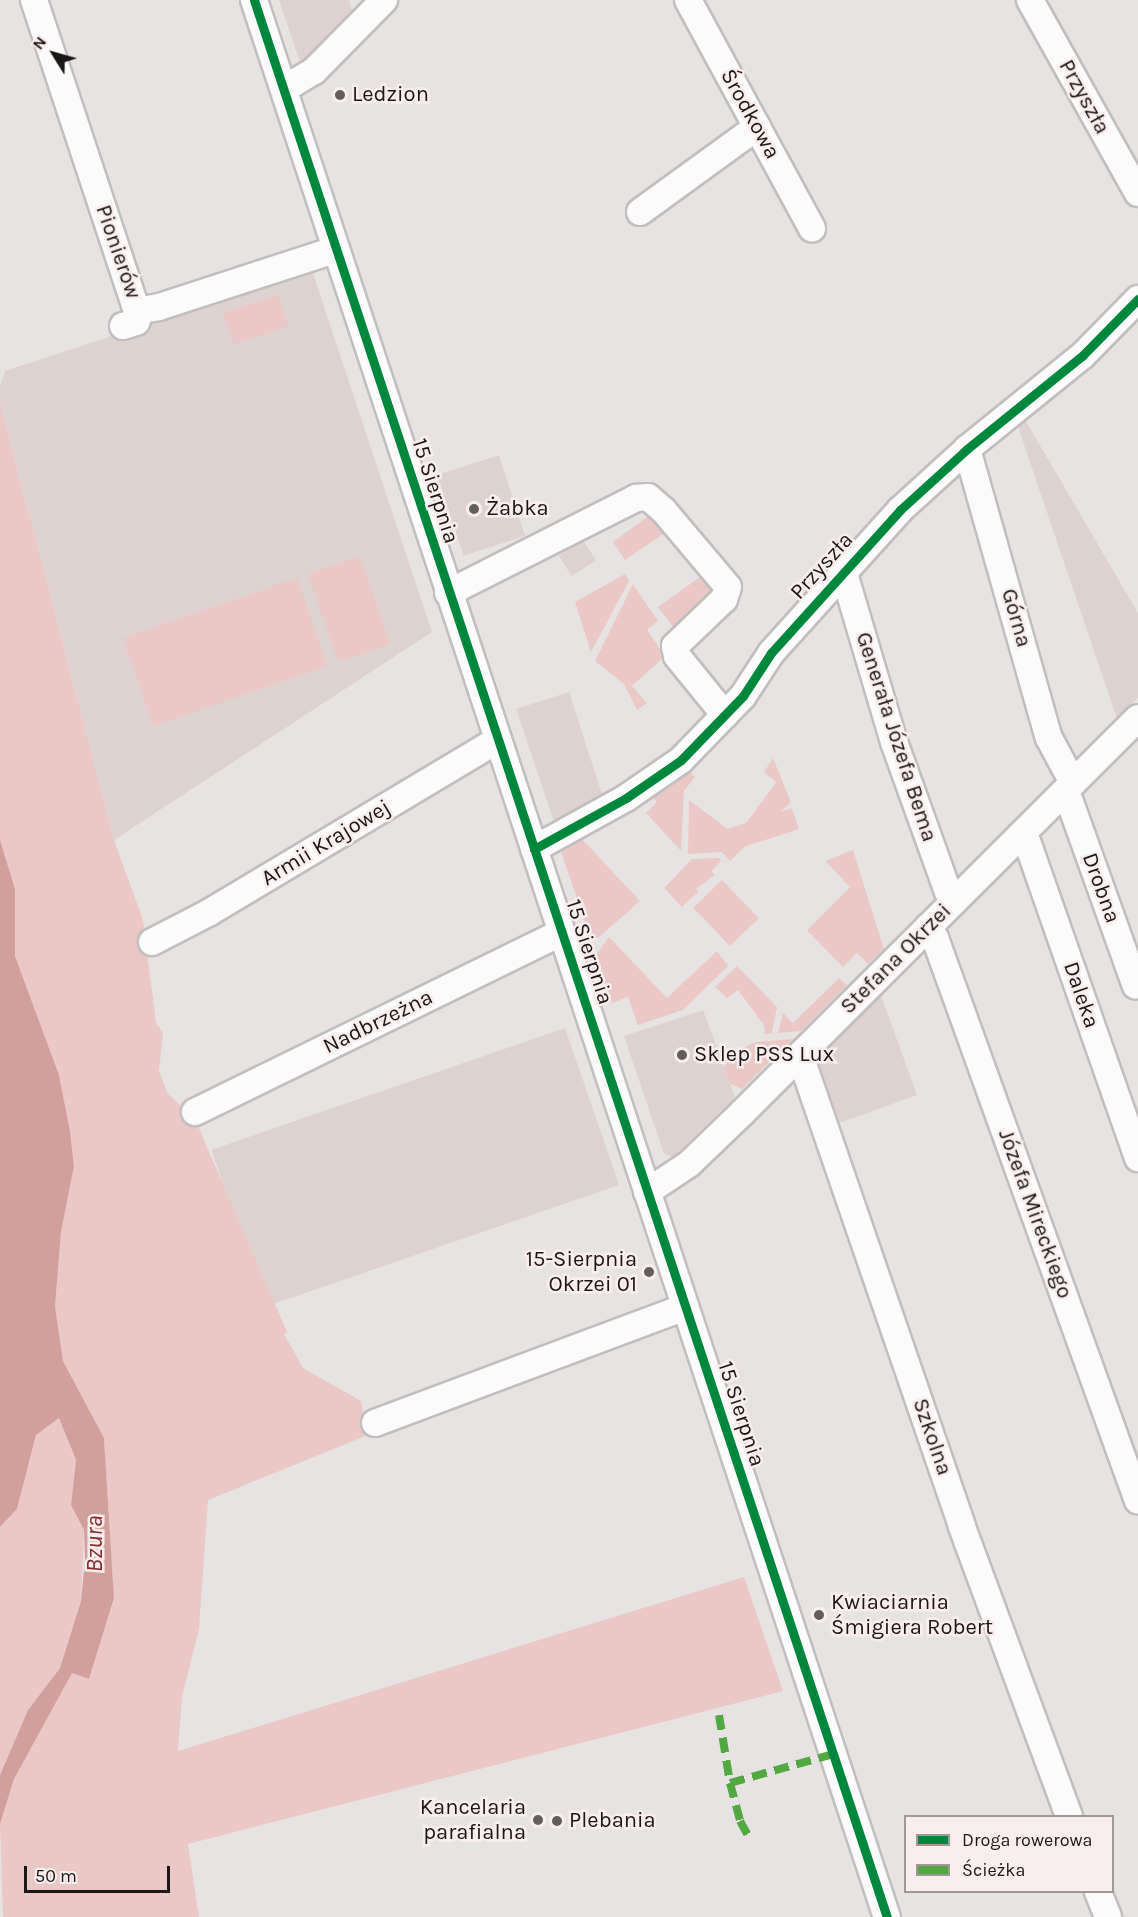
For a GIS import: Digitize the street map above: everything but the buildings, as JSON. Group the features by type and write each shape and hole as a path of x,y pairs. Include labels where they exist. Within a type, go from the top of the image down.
{"street":[{"name":"Pionierów","path":"34,0 135,305 132,318 334,250"},
{"name":"15 Sierpnia","path":"254,0 334,250 887,1917"},
{"path":"284,89 314,71 384,0"},
{"name":"Środkowa","path":"688,0 812,228"},
{"name":"Przyszła","path":"1030,0 1138,193"},
{"path":"640,212 757,127"},
{"name":"Przyszła","path":"534,849 653,781 694,748 725,715 843,570 967,449 1082,356 1138,299"},
{"name":"Górna","path":"967,449 1049,738 1068,788"},
{"path":"448,593 636,498 648,497 664,511 728,587 724,599 675,646 677,656 725,715"},
{"name":"Generała Józefa Bema","path":"843,570 894,742 948,892 955,901"},
{"name":"Stefana Okrzei","path":"647,1192 689,1164 1068,788 1137,723"},
{"name":"Armii Krajowej","path":"152,942 210,912 498,740"},
{"name":"Drobna","path":"1068,788 1070,802 1136,986"},
{"name":"Daleka","path":"1021,835 1028,844 1138,1158"},
{"name":"Józefa Mireckiego","path":"928,927 936,938 1138,1501"},
{"name":"Nadbrzeżna","path":"195,1112 561,933"},
{"name":"Szkolna","path":"797,1058 804,1067 962,1527 1069,1815"},
{"path":"375,1423 685,1307"},
{"path":"1098,1893 1108,1917"}],"shaded area":[{"path":"279,0 349,0 354,16 301,65"},
{"path":"312,270 432,632 114,840 0,403 0,386 5,371"},
{"path":"278,295 288,326 233,344 223,313"},
{"path":"0,403 114,840 143,920 156,1023 163,1033 159,1071 168,1094 195,1119 287,1332 284,1334 303,1368 361,1401 368,1435 208,1500 199,1629 182,1697 178,1751 744,1577 783,1691 188,1844 199,1917 3,1917 0,1824 14,1779 72,1672 89,1679 114,1598 104,1438 63,1361 55,1307 61,1232 74,1166 70,1131 59,1075 15,956 15,889 0,840"},
{"path":"1015,418 1024,418 1138,613 1138,698 1117,719"},
{"path":"499,455 525,536 463,556 437,475"},
{"path":"648,510 658,512 715,579 715,592 673,627 658,607 704,574 669,530 625,560 613,542 651,514"},
{"path":"583,540 596,560 572,576 559,556"},
{"path":"360,556 390,644 338,662 308,574"},
{"path":"625,574 629,581 591,652 575,602"},
{"path":"297,578 327,666 153,726 123,638"},
{"path":"633,584 658,621 647,630 665,656 632,686 647,703 637,710 624,684 595,661"},
{"path":"569,692 602,794 567,823 553,819 516,709"},
{"path":"773,758 791,802 730,861 722,852 688,854 689,800 737,836 776,782 764,772"},
{"path":"690,772 695,777 684,791 681,851 646,813 657,802 650,794"},
{"path":"792,808 799,829 723,854 716,833"},
{"path":"582,839 640,901 598,938 590,936 561,852"},
{"path":"853,850 884,949 868,964 857,953 843,967 807,930 850,887 825,861"},
{"path":"719,858 721,861 711,871 715,875 696,889 698,892 682,907 664,888 692,859"},
{"path":"722,880 759,918 730,946 693,908"},
{"path":"609,937 667,998 717,951 728,966 683,1010 638,1025 628,997 612,1003 596,955"},
{"path":"737,966 777,1007 772,1033 765,1034 764,1025 738,990 727,998 715,987"},
{"path":"839,978 847,985 801,1031 778,1033 783,1013 793,1023"},
{"path":"881,995 917,1095 834,1125 812,1064"},
{"path":"703,1010 735,1097 673,1157 664,1154 624,1036"},
{"path":"565,1028 619,1185 265,1307 211,1150"},
{"path":"793,1039 742,1089 730,1084 724,1068 731,1053 756,1042"},
{"path":"59,1418 76,1460 71,1505 84,1530 81,1601 60,1668 28,1710 0,1775 0,1527 17,1509 36,1435"}],"water":[{"name":"Bzura","path":"0,840 15,889 15,956 59,1075 70,1131 74,1166 61,1232 55,1307 63,1361 104,1438 114,1598 89,1679 72,1673 14,1779 0,1824 0,1775 28,1710 60,1668 81,1601 85,1558 84,1530 71,1505 76,1460 59,1418 36,1435 17,1509 0,1527"}],"marked path":[{"path":"719,1715 730,1783 833,1754"},
{"path":"730,1783 740,1821 750,1839"}],"cycle path":[{"path":"254,0 887,1917"},
{"path":"534,849 626,798 681,760 743,696 771,653 900,510 967,449 1082,356 1138,299"}],"place":[{"name":"Ledzion","path":"340,95"},
{"name":"Żabka","path":"474,509"},
{"name":"Sklep PSS Lux","path":"682,1055"},
{"name":"15-Sierpnia Okrzei 01","path":"649,1272"},
{"name":"Kwiaciarnia Śmigiera Robert","path":"819,1615"},
{"name":"Kancelaria parafialna","path":"538,1820"},
{"name":"Plebania","path":"557,1821"}]}
